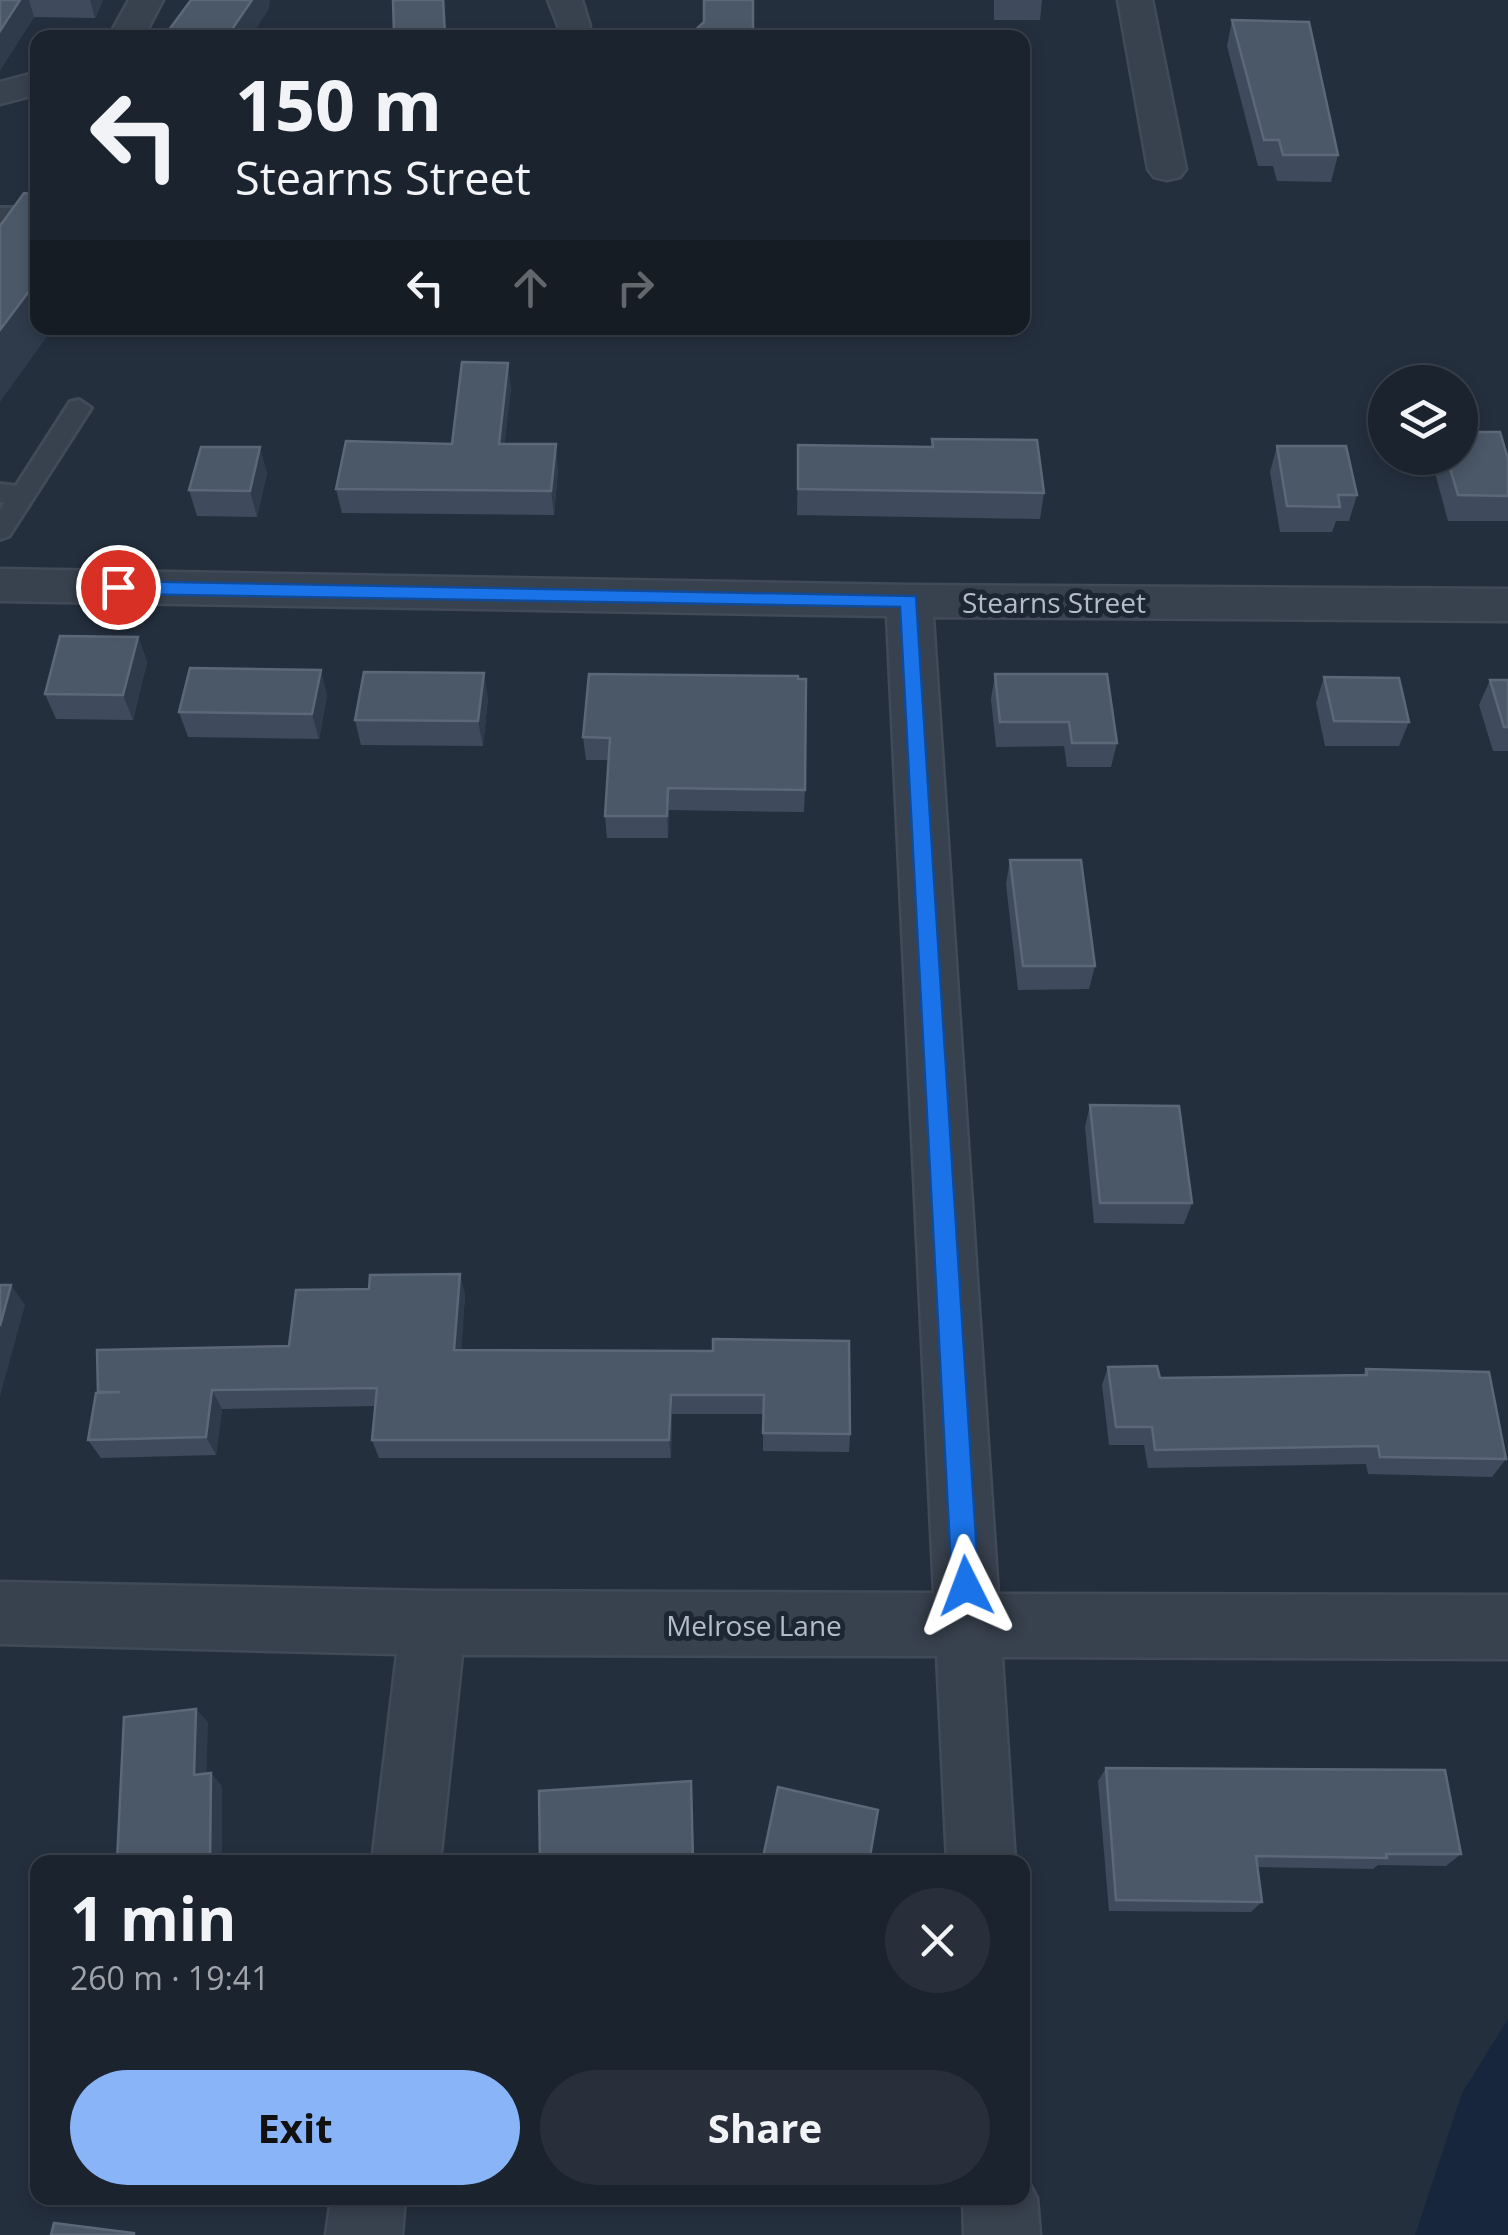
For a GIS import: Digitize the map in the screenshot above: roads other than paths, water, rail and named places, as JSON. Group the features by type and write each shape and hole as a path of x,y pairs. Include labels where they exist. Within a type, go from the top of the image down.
{"street":[{"path":"130,30 146,0"},
{"path":"1136,0 1166,169"},
{"path":"0,92 30,85"},
{"name":"Stearns Street","path":"0,585 909,601 1508,605"},
{"path":"909,601 981,1855"},
{"name":"Melrose Lane","path":"0,1613 433,1623 1508,1628"},
{"path":"407,1855 433,1623"},
{"path":"364,2235 367,2205"},
{"path":"1000,2205 1002,2235"}],"lane":[{"path":"0,215 30,215"},
{"path":"0,530 11,494 79,408"}],"water":[{"path":"1508,2019 1508,2235 1415,2235 1462,2093"}]}
